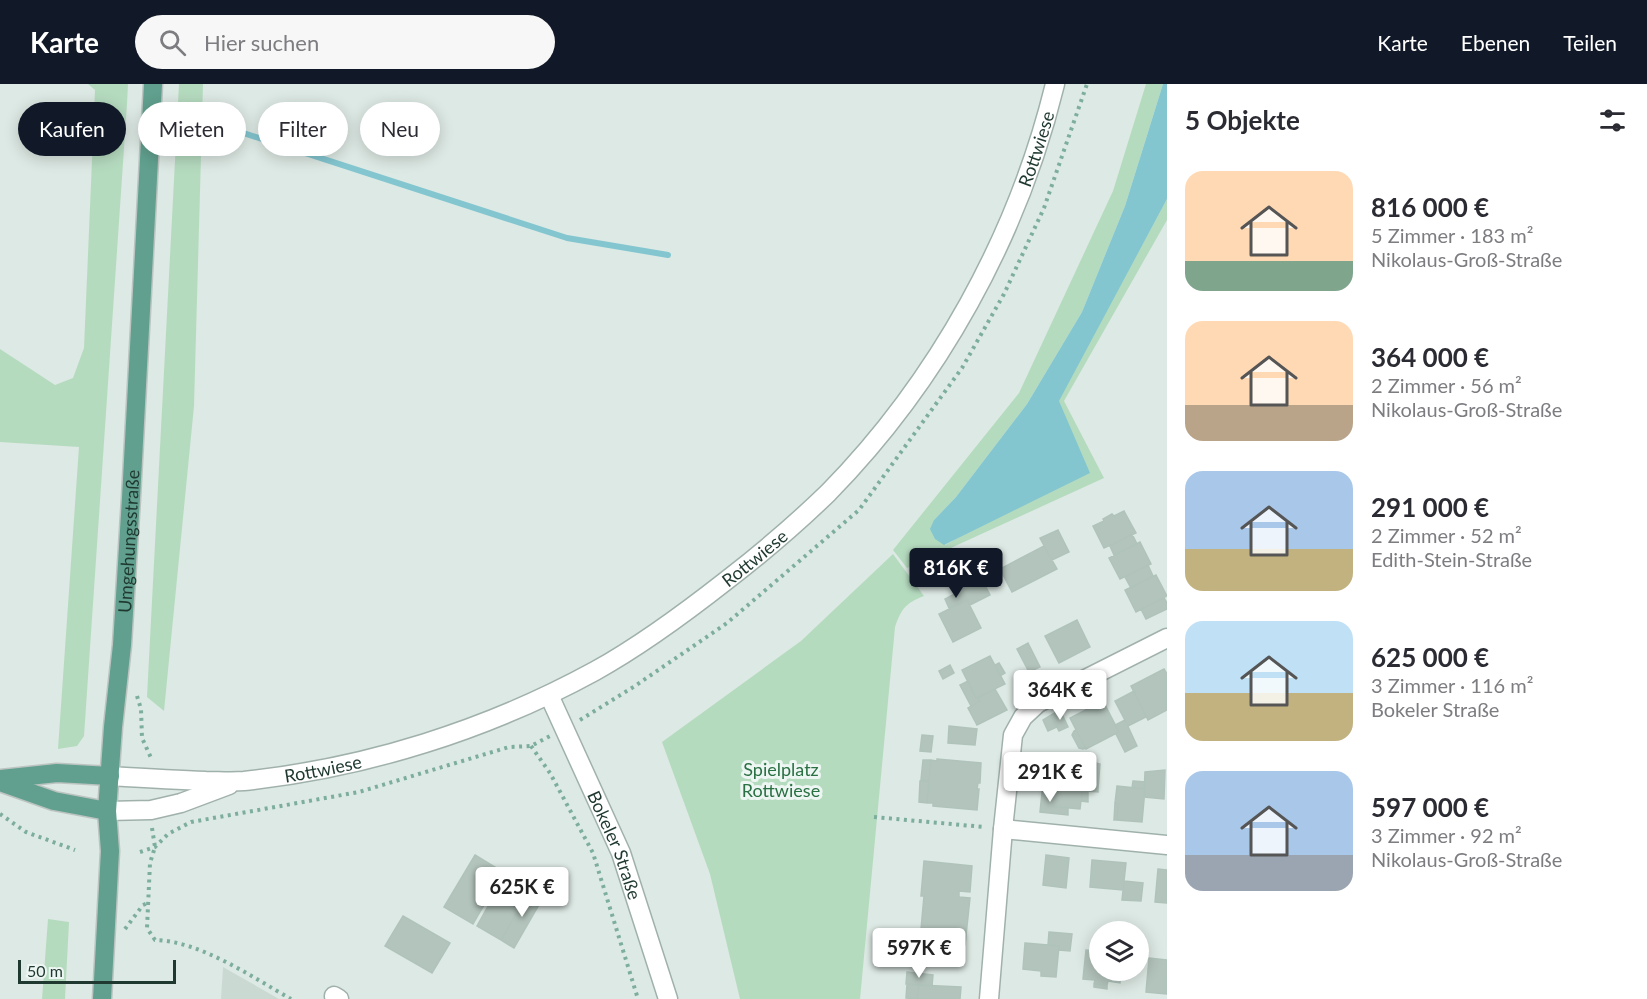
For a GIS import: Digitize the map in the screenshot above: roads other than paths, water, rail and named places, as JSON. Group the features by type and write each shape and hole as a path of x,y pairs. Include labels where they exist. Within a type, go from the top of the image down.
{"main road":[{"name":"Umgehungsstraße","path":"102,999 110,851 107,811 122,645 153,84"},
{"path":"0,781 57,773 110,776"},
{"path":"0,781 54,801 107,811"}],"street":[{"name":"Rottwiese","path":"110,776 239,782 343,765 426,743 549,695 598,669 682,615 759,554 828,492 860,458 923,376 984,275 1017,203 1046,119 1055,84"},
{"path":"989,999 1012,735 1023,717 1038,703 1167,638"},
{"name":"Bokeler Straße","path":"549,695 621,853 668,999"},
{"name":"Rottwiese","path":"107,811 151,810 181,803 239,782"},
{"path":"1003,829 1167,845"}],"water":[{"path":"1163,84 1167,84 1167,199 1059,401 1090,473 944,545 935,539 930,529 934,520 956,497 1027,404 1082,312 1125,206"}],"waterway":[{"path":"246,134 567,238 668,255"}],"park label":[{"name":"Spielplatz Rottwiese","path":"781,779"}]}
